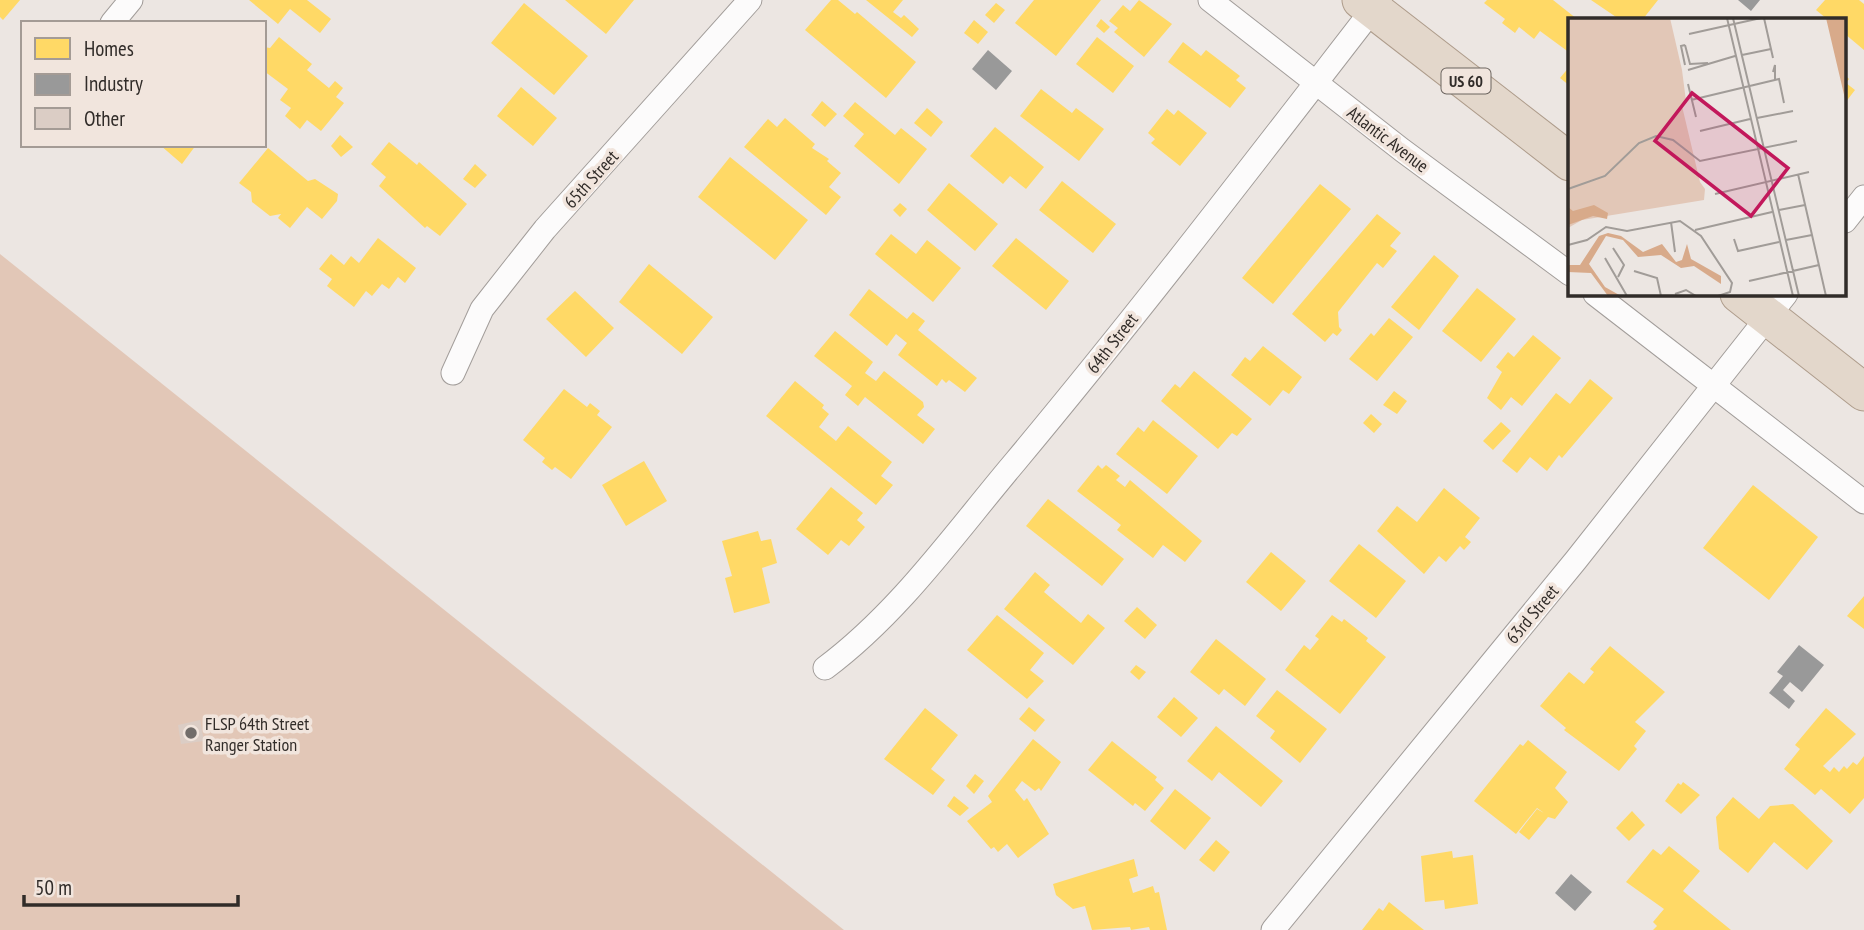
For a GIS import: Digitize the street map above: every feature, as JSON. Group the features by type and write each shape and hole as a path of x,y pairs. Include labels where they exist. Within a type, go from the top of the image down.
{"highway":[{"name":"US 60","path":"1372,3 1568,160"},
{"path":"1746,296 1777,305 1864,392"}],"street":[{"path":"115,21 131,0"},
{"name":"65th Street","path":"453,373 482,309 529,249 750,0"},
{"name":"Atlantic Avenue","path":"1210,0 1317,85 1568,273"},
{"name":"64th Street","path":"825,668 889,613 1077,387 1317,85 1372,3"},
{"path":"1846,220 1864,197"},
{"path":"1598,296 1864,502"},
{"name":"63rd Street","path":"1273,930 1576,560 1777,305"}],"shaded area":[{"path":"0,254 844,930 0,930"}],"building: Homes":[{"path":"0,0 20,0 3,20 0,17"},
{"path":"249,0 307,0 331,19 320,33 290,9 278,24"},
{"path":"565,0 634,0 606,34"},
{"path":"831,0 838,0 855,14 857,12 916,62 886,98 805,30"},
{"path":"866,0 903,0 893,12 901,18 904,15 919,29 912,37"},
{"path":"1034,0 1101,0 1056,56 1015,23"},
{"path":"1139,0 1172,24 1144,57 1114,32 1118,28 1109,21 1123,5 1130,11"},
{"path":"1487,0 1553,0 1576,18 1568,18 1568,52 1540,31 1534,39 1519,27 1515,33 1502,23 1505,19 1484,3"},
{"path":"1591,0 1658,0 1644,18 1618,18"},
{"path":"1825,0 1859,0 1864,4 1864,50 1846,35 1846,18 1826,18 1816,10"},
{"path":"524,3 588,56 554,95 491,43"},
{"path":"996,3 1005,10 994,23 985,15"},
{"path":"1101,19 1110,27 1104,33 1096,26"},
{"path":"974,20 988,32 978,44 964,33"},
{"path":"279,37 312,64 307,70 329,88 335,81 343,88 336,97 344,103 321,131 307,120 300,129 285,116 291,108 280,100 288,89 266,72 266,47 270,48"},
{"path":"1097,37 1134,66 1113,93 1076,64"},
{"path":"1183,42 1201,56 1206,50 1240,76 1236,80 1246,88 1230,108 1168,62"},
{"path":"1568,68 1568,84 1560,78"},
{"path":"1846,83 1855,90 1846,102"},
{"path":"521,87 557,118 533,146 497,116"},
{"path":"1041,89 1072,113 1076,108 1104,129 1079,161 1020,116"},
{"path":"822,101 837,114 825,127 811,115"},
{"path":"855,102 895,135 901,128 927,149 899,184 854,146 864,134 843,116"},
{"path":"927,108 943,122 931,137 914,123"},
{"path":"1167,109 1174,115 1178,110 1207,133 1180,166 1151,143 1155,139 1148,133"},
{"path":"785,118 815,144 812,148 829,159 827,161 841,173 829,187 841,197 826,215 744,147 768,119 777,127"},
{"path":"995,127 1044,167 1026,189 1010,176 1003,184 970,156"},
{"path":"340,135 353,147 341,157 331,146"},
{"path":"389,142 417,165 419,162 467,204 440,236 427,226 425,228 379,186 386,177 371,164"},
{"path":"162,147 195,147 182,164"},
{"path":"268,148 308,181 315,179 338,194 337,201 322,219 307,207 290,228 278,218 281,214 270,216 252,202 251,192 239,183"},
{"path":"730,157 808,220 775,260 698,197"},
{"path":"475,164 487,175 475,188 463,179"},
{"path":"1062,181 1116,224 1093,253 1039,210"},
{"path":"949,183 998,224 975,251 927,210"},
{"path":"1320,184 1351,209 1273,304 1242,278"},
{"path":"900,203 907,209 900,217 893,210"},
{"path":"1377,214 1401,233 1390,246 1397,251 1383,268 1377,263 1338,312 1339,327 1342,330 1337,336 1333,333 1325,342 1292,314"},
{"path":"891,234 916,254 927,240 961,268 933,302 875,254"},
{"path":"378,238 416,268 405,283 398,277 389,289 382,284 372,296 366,291 354,307 327,286 332,279 319,269 331,254 344,265 351,256 359,263"},
{"path":"1016,238 1069,281 1046,310 992,266"},
{"path":"1434,255 1459,276 1419,330 1391,307"},
{"path":"649,264 713,317 682,354 619,302"},
{"path":"1477,288 1516,319 1481,362 1442,331"},
{"path":"869,289 907,319 913,312 925,321 918,330 977,378 965,392 949,380 946,383 942,379 937,386 898,355 907,343 896,334 887,346 849,315"},
{"path":"575,291 614,328 586,357 546,319"},
{"path":"1389,318 1413,337 1377,381 1349,359 1371,333 1374,336"},
{"path":"835,331 873,362 865,373 876,381 884,371 923,402 924,407 917,415 935,429 923,444 865,397 858,406 845,395 852,386 814,356"},
{"path":"1533,335 1561,358 1522,406 1511,397 1501,410 1487,398 1502,372 1496,367 1508,352 1514,357"},
{"path":"1263,346 1302,377 1289,394 1283,390 1270,406 1231,375 1245,357 1250,361"},
{"path":"1194,371 1252,419 1237,436 1232,433 1218,449 1161,401 1175,384 1180,388"},
{"path":"1590,379 1613,398 1562,458 1559,455 1547,471 1530,457 1517,473 1502,461 1556,393 1570,404"},
{"path":"795,381 824,405 822,408 829,414 819,427 836,441 848,426 892,462 881,476 893,485 876,505 766,416"},
{"path":"564,389 587,407 590,403 600,411 597,415 612,427 571,479 555,467 552,470 542,462 545,458 523,440"},
{"path":"1394,391 1407,401 1397,414 1383,405"},
{"path":"1371,414 1382,424 1374,433 1363,423"},
{"path":"1153,420 1198,456 1167,494 1116,454 1138,427 1144,432"},
{"path":"1501,422 1511,431 1493,450 1483,441"},
{"path":"644,461 667,501 626,526 602,485"},
{"path":"1098,465 1102,469 1106,465 1120,476 1116,480 1125,487 1130,480 1202,541 1185,562 1163,545 1153,558 1117,530 1121,525 1077,491"},
{"path":"1753,485 1818,537 1769,600 1703,548"},
{"path":"831,487 863,513 857,520 865,527 849,546 841,540 828,555 796,529"},
{"path":"1444,488 1480,518 1465,537 1471,542 1464,550 1460,546 1446,562 1439,556 1424,574 1377,531 1397,506 1417,522"},
{"path":"1048,499 1124,559 1102,586 1026,526"},
{"path":"758,531 761,541 771,539 777,563 762,568 770,603 734,613 725,578 732,576 722,541"},
{"path":"1359,544 1406,581 1376,618 1329,581"},
{"path":"1271,552 1306,581 1281,611 1246,582"},
{"path":"1035,572 1050,585 1044,592 1081,623 1088,614 1105,628 1073,665 1004,609"},
{"path":"1864,596 1864,629 1847,616"},
{"path":"1137,607 1157,625 1145,639 1124,621"},
{"path":"997,615 1044,653 1030,670 1044,681 1027,699 967,650"},
{"path":"1332,615 1342,622 1344,619 1386,657 1340,714 1285,670 1304,645 1310,650 1319,639 1315,636"},
{"path":"1216,639 1266,679 1245,706 1224,689 1219,695 1190,672"},
{"path":"1610,646 1665,692 1635,722 1646,731 1634,746 1637,749 1619,771 1564,730 1566,728 1540,706 1569,672 1584,684 1594,672 1590,669"},
{"path":"1136,665 1146,672 1139,680 1130,672"},
{"path":"1277,690 1327,729 1300,763 1270,738 1275,731 1256,716"},
{"path":"1174,697 1198,718 1181,737 1157,717"},
{"path":"1029,707 1045,720 1035,732 1019,719"},
{"path":"925,708 958,735 931,769 945,780 933,795 884,759"},
{"path":"1826,708 1856,734 1823,766 1830,772 1834,767 1839,772 1844,766 1847,769 1853,762 1857,765 1864,756 1864,798 1850,814 1821,789 1815,795 1784,769 1800,749 1795,745"},
{"path":"1216,726 1283,781 1261,807 1219,772 1212,781 1187,761"},
{"path":"1033,739 1061,762 1041,791 1039,788 1035,791 1022,781 1015,790 1024,801 1027,798 1049,834 1018,858 1007,844 998,852 994,847 991,849 967,821 992,802 988,796"},
{"path":"1528,740 1567,772 1555,788 1568,802 1555,819 1548,817 1529,840 1519,832 1537,809 1544,813 1537,808 1516,834 1474,801 1520,744 1523,746"},
{"path":"1112,741 1157,777 1155,780 1164,788 1145,811 1135,803 1133,806 1088,770"},
{"path":"975,774 984,781 974,794 966,786"},
{"path":"1683,782 1700,795 1681,814 1665,801 1678,783 1681,785"},
{"path":"1175,789 1211,818 1185,850 1150,821"},
{"path":"954,796 969,808 960,816 947,806"},
{"path":"1733,797 1759,819 1770,806 1793,804 1833,841 1807,870 1774,842 1748,873 1719,849 1716,817"},
{"path":"1632,811 1645,825 1629,841 1616,828"},
{"path":"1216,840 1230,852 1214,872 1199,860"},
{"path":"1669,846 1700,871 1683,891 1731,930 1653,930 1657,926 1653,922 1664,909 1626,882 1653,849 1661,855"},
{"path":"1452,851 1453,858 1473,855 1478,904 1445,909 1444,900 1425,902 1421,856"},
{"path":"1134,859 1138,876 1129,879 1133,893 1153,886 1155,893 1159,892 1167,930 1150,930 1149,927 1131,930 1130,927 1092,930 1085,906 1073,909 1056,895 1053,884"},
{"path":"1389,902 1424,930 1362,930 1379,908 1383,911"}],"building: Industry":[{"path":"1738,0 1760,0 1751,11"},
{"path":"988,50 1012,71 996,90 972,69"},
{"path":"1799,645 1824,665 1802,692 1790,682 1783,690 1795,701 1789,709 1769,693 1783,676 1777,672"},
{"path":"1571,874 1592,892 1575,911 1555,893"}],"building: Other":[{"name":"FLSP 64th Street Ranger Station","path":"200,720 204,741 181,744 178,725"}],"place":[{"name":"FLSP 64th Street Ranger Station","path":"191,733"}]}
